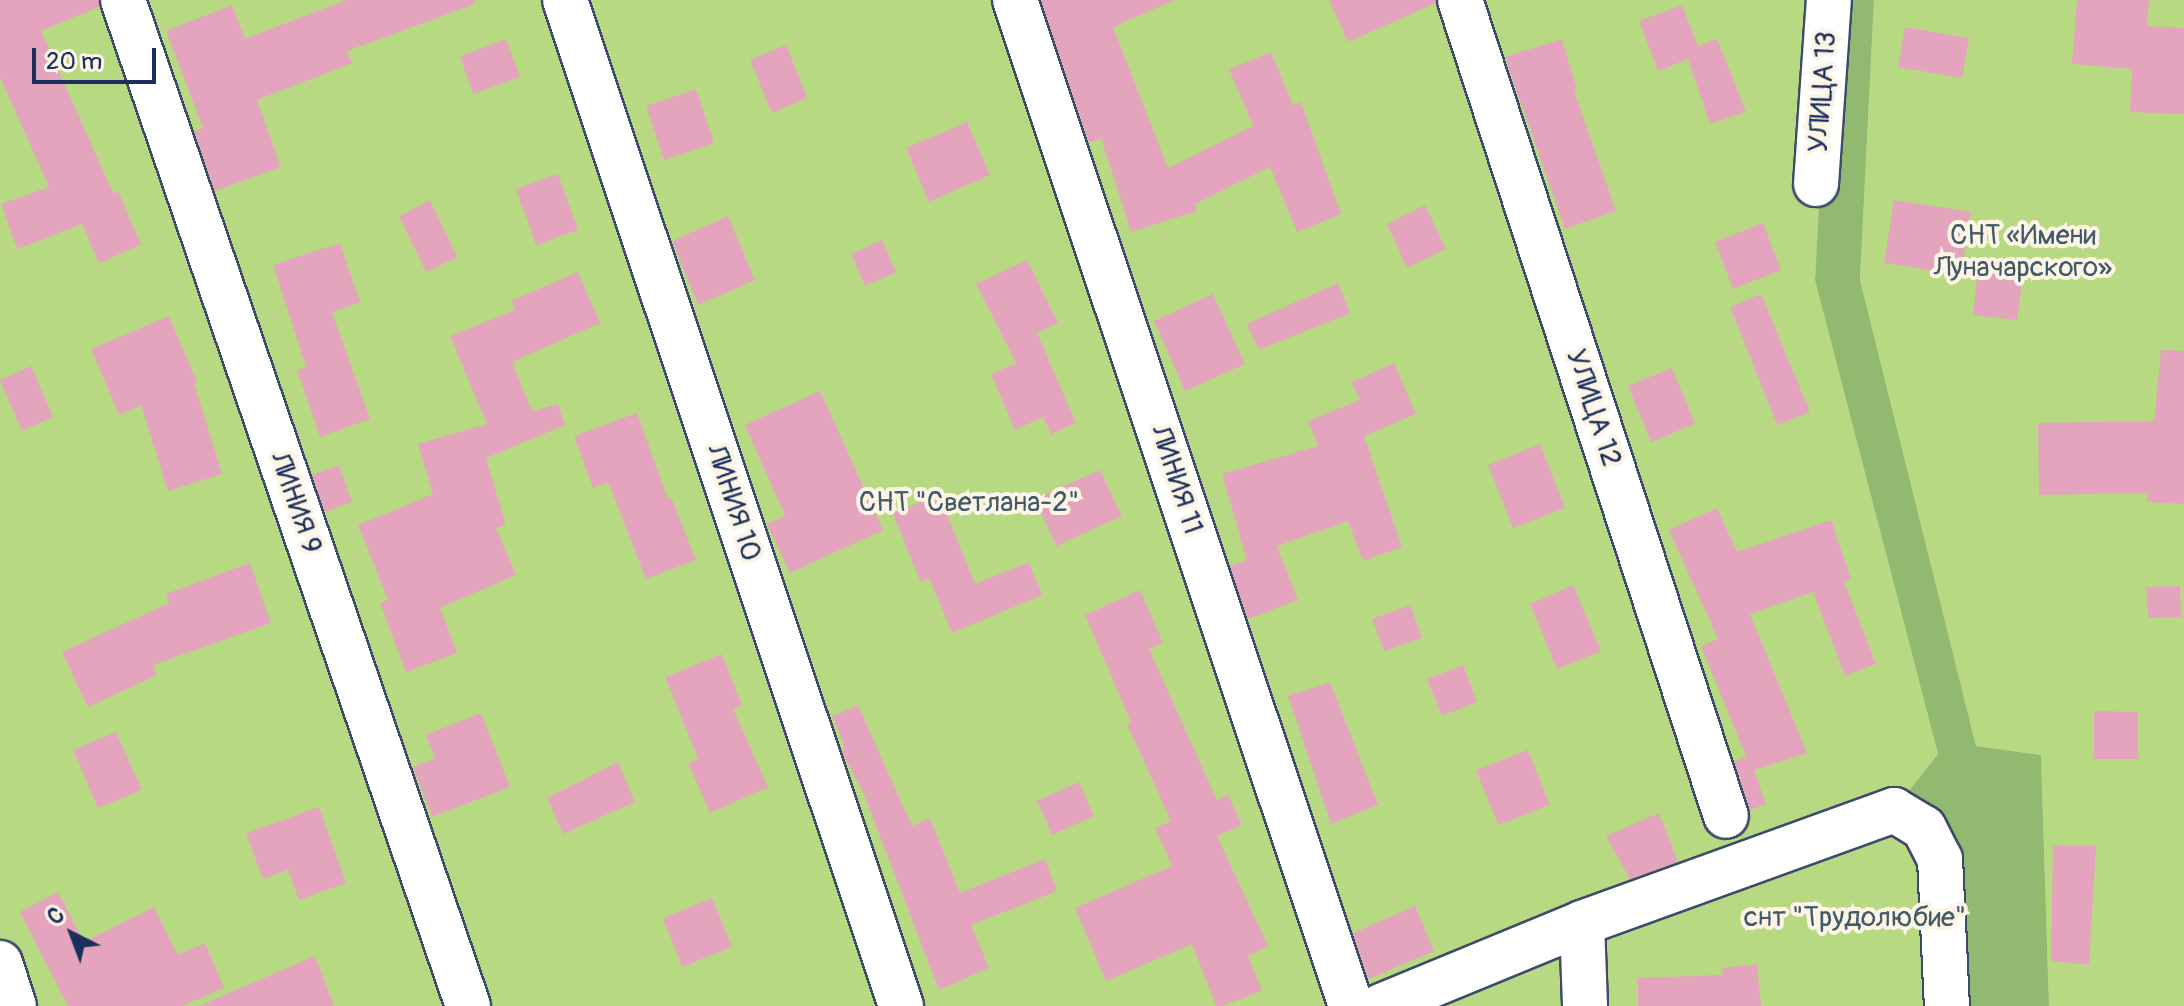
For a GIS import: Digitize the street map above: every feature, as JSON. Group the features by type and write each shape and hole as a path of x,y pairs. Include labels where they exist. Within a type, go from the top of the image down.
{"street":[{"name":"ЛИНИЯ 9","path":"123,0 468,1006"},
{"name":"ЛИНИЯ 10","path":"565,0 901,1006"},
{"name":"ЛИНИЯ 11","path":"1015,0 1351,1006"},
{"name":"УЛИЦА 12","path":"1460,0 1726,816"},
{"name":"УЛИЦА 13","path":"1816,184 1829,0"},
{"path":"1381,1006 1582,923 1894,810 1924,828 1940,859 1947,1006"},
{"path":"1582,923 1585,1006"},
{"path":"0,963 14,1006"}],"green space":[{"name":"СНТ \"Светлана-2\"","path":"0,0 1830,0 1815,280 1938,754 1894,810 1940,859 1947,1006 0,1006"},
{"path":"1830,0 1874,0 1860,280 1976,746 2041,755 2049,1006 1947,1006 1940,859 1894,810 1938,754 1815,280"},
{"name":"СНТ «Имени Луначарского»","path":"1874,0 2184,0 2184,1006 2049,1006 2041,755 1976,746 1860,280"}],"building":[{"path":"0,0 99,0 99,7 41,31 113,193 118,191 141,245 99,263 82,224 17,249 1,204 49,187 0,77"},
{"path":"346,0 474,0 475,4 347,51 352,63 257,100 281,167 215,191 194,131 203,128 166,31 232,5 245,39"},
{"path":"1041,0 1175,0 1113,27 1168,168 1253,126 1229,69 1271,52 1293,105 1301,102 1341,214 1297,232 1270,167 1195,204 1197,211 1131,232 1101,138 1089,143"},
{"path":"1329,0 1436,0 1436,3 1348,42"},
{"path":"2077,0 2149,0 2147,26 2184,28 2184,114 2130,112 2132,69 2072,64"},
{"path":"1682,5 1698,46 1717,39 1746,112 1710,124 1688,59 1658,71 1639,21"},
{"path":"1905,27 1969,38 1962,78 1898,67"},
{"path":"506,39 520,77 473,94 460,56"},
{"path":"1562,39 1577,90 1574,91 1616,211 1565,229 1505,57"},
{"path":"786,45 807,98 772,113 750,60"},
{"path":"696,89 714,143 664,160 646,106"},
{"path":"967,122 990,175 929,202 906,148"},
{"path":"558,174 578,230 536,245 516,189"},
{"path":"430,200 457,257 426,272 399,216"},
{"path":"1894,200 1971,212 1961,275 1884,263"},
{"path":"1425,205 1446,249 1407,268 1387,224"},
{"path":"728,216 755,280 698,305 672,241"},
{"path":"1763,223 1781,270 1733,289 1715,242"},
{"path":"882,240 896,272 865,286 851,254"},
{"path":"340,243 360,302 332,312 370,419 320,437 297,370 306,367 273,265"},
{"path":"1027,260 1058,323 1037,333 1076,423 1051,434 1043,417 1015,430 991,374 1016,363 976,284"},
{"path":"1979,260 2024,264 2017,320 1973,315"},
{"path":"578,272 600,323 512,362 532,411 558,404 565,425 486,458 506,525 496,528 516,575 440,608 457,653 406,672 380,603 388,600 358,525 433,494 418,444 487,424 450,336 515,310 511,301"},
{"path":"1338,283 1350,313 1259,350 1247,324"},
{"path":"1213,294 1245,364 1185,391 1154,321"},
{"path":"1761,294 1810,412 1777,425 1730,307"},
{"path":"169,316 197,382 194,383 222,474 168,491 141,405 119,415 91,349"},
{"path":"2161,350 2184,351 2184,504 2147,502 2147,493 2039,495 2038,423 2154,421"},
{"path":"1394,363 1416,414 1364,436 1402,547 1363,561 1348,521 1277,546 1298,600 1248,619 1230,566 1247,560 1222,474 1318,446 1308,421 1360,400 1352,382"},
{"path":"31,366 53,417 22,431 0,380"},
{"path":"1672,368 1695,424 1651,442 1628,386"},
{"path":"820,391 883,530 790,573 767,524 785,516 745,425"},
{"path":"637,413 668,499 671,497 696,560 646,579 608,482 593,488 574,436"},
{"path":"1540,444 1565,508 1513,528 1488,465"},
{"path":"339,465 352,502 325,512 312,475"},
{"path":"1100,470 1122,516 1056,546 1035,499"},
{"path":"939,495 975,584 1029,562 1042,595 952,633 929,578 920,581 893,513"},
{"path":"1717,508 1737,552 1831,520 1851,579 1844,582 1876,664 1845,676 1813,592 1750,614 1807,753 1754,770 1766,804 1750,810 1734,761 1746,756 1701,646 1718,639 1669,530"},
{"path":"250,563 271,623 153,665 157,675 88,707 62,652 169,603 166,594"},
{"path":"1573,585 1601,651 1557,669 1530,604"},
{"path":"2180,586 2181,617 2148,618 2146,587"},
{"path":"1140,590 1163,643 1149,649 1217,800 1228,795 1242,825 1217,836 1268,946 1248,956 1262,991 1222,1006 1216,1006 1192,944 1106,981 1075,908 1172,866 1155,828 1171,821 1127,724 1131,722 1085,615"},
{"path":"1410,605 1422,638 1384,651 1372,619"},
{"path":"722,654 742,705 733,709 768,787 710,813 688,763 698,759 665,677"},
{"path":"1463,665 1477,702 1442,716 1427,679"},
{"path":"1330,682 1378,805 1331,824 1288,696"},
{"path":"858,705 912,826 930,818 960,893 1045,859 1057,891 971,925 989,968 939,990 863,792 842,752 844,745 832,716"},
{"path":"2094,711 2138,712 2138,759 2094,759"},
{"path":"481,713 510,787 432,817 413,767 435,759 426,735"},
{"path":"116,732 142,790 98,808 73,750"},
{"path":"1528,750 1550,805 1498,825 1476,770"},
{"path":"618,762 635,802 563,834 547,798"},
{"path":"1079,782 1094,816 1052,835 1037,801"},
{"path":"319,807 346,883 299,900 288,870 263,879 246,833"},
{"path":"1659,813 1678,862 1630,879 1606,836"},
{"path":"2053,845 2096,846 2089,965 2051,961"},
{"path":"58,892 84,942 154,907 178,955 205,943 224,988 182,1006 68,1006 20,912"},
{"path":"712,898 732,947 682,967 663,918"},
{"path":"1415,906 1434,951 1368,979 1353,933"},
{"path":"315,956 334,1006 199,1006"},
{"path":"1757,964 1761,1006 1638,1006 1638,978 1722,975 1722,968"}],"park label":[{"name":"снт \"Трудолюбие\"","path":"1855,918"}]}
